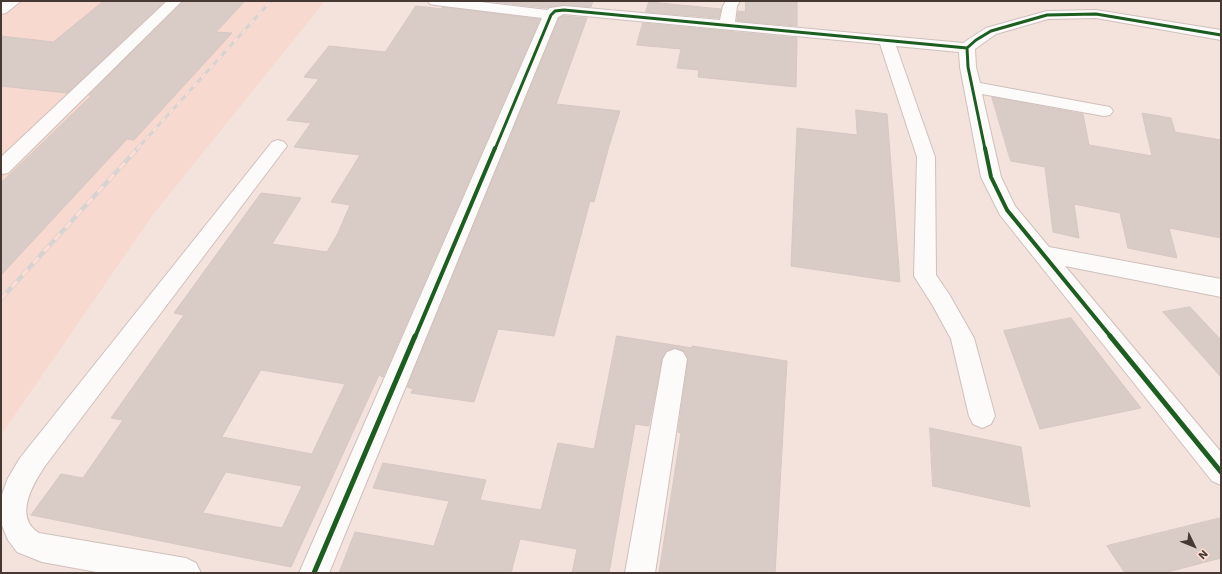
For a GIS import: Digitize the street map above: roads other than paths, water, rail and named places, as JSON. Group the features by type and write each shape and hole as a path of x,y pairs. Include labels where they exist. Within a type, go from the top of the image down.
{"street":[{"path":"1,10 14,1"},
{"path":"1,168 175,1"},
{"path":"435,1 551,16"},
{"path":"727,25 730,6 733,1"},
{"path":"314,573 551,16 555,12 564,10 967,48 976,40 991,31 1047,14 1093,8 1221,35"},
{"path":"886,40 926,157 925,276 941,300 962,338 982,416"},
{"path":"967,48 968,67 991,177 1007,210 1040,253 1221,472"},
{"path":"972,87 1104,111"},
{"path":"186,573 42,548 26,541 13,526 8,507 15,487 36,457 278,146"},
{"path":"1040,253 1221,288"},
{"path":"640,573 676,359"}],"railway":[{"path":"137,149 271,1"},
{"path":"1,299 138,148"}]}
